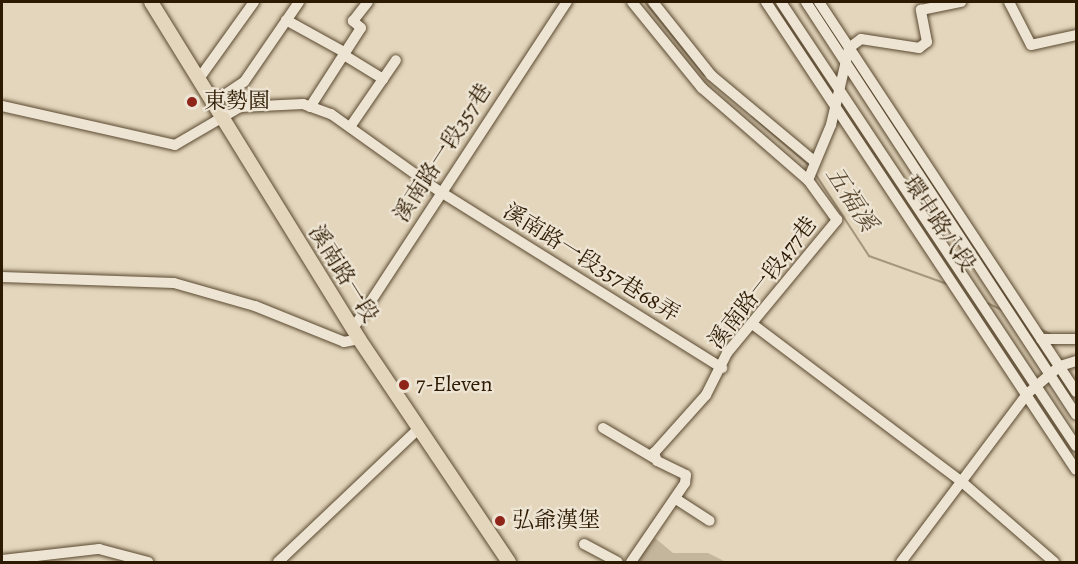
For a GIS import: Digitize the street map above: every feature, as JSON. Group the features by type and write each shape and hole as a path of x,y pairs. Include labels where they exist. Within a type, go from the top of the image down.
{"main road":[{"name":"溪南路一段","path":"151,2 219,118 418,428 509,562"}],"street":[{"path":"198,80 254,2"},
{"path":"211,104 244,82 299,2"},
{"path":"2,106 175,145 219,118 264,102 310,106 362,28 353,21 368,2"},
{"name":"溪南路一段357巷","path":"357,333 439,191 567,2"},
{"path":"632,2 702,88 808,180 840,88 849,48 861,39 919,48 927,42 921,10 945,3 961,2"},
{"path":"653,2 711,75 813,161"},
{"name":"環中路八段","path":"766,2 1077,470"},
{"name":"環中路八段","path":"781,2 1077,446"},
{"name":"環中路八段","path":"806,2 1077,415"},
{"name":"環中路八段","path":"819,2 1077,392"},
{"path":"1009,2 1031,45 1077,34"},
{"path":"286,20 383,79"},
{"path":"350,127 396,60"},
{"name":"溪南路一段357巷68弄","path":"310,106 350,127 439,191 722,368"},
{"name":"溪南路一段477巷","path":"654,458 722,368 735,344 755,326 837,220 808,180"},
{"path":"2,277 174,283 255,306 345,342 357,333"},
{"path":"755,326 962,482 1054,562"},
{"path":"1041,339 1077,339"},
{"path":"901,562 1027,394 1060,366 1077,361"},
{"path":"278,562 418,428"},
{"path":"603,428 686,476 676,499 631,562"},
{"path":"676,499 710,521"},
{"path":"584,544 618,562"},
{"path":"2,560 99,549 148,562"}],"shaded area":[{"path":"655,538 673,553 708,553 726,562 636,562"}],"waterway":[{"name":"五福溪","path":"645,2 704,75"},
{"name":"五福溪","path":"752,116 809,165"},
{"name":"五福溪","path":"816,175 869,256 947,284"},
{"name":"五福溪","path":"987,303 1004,311"},
{"name":"五福溪","path":"1038,328 1052,335"}],"place":[{"name":"東勢園","path":"192,102"},
{"name":"7-Eleven","path":"404,385"},
{"name":"弘爺漢堡","path":"500,521"}]}
